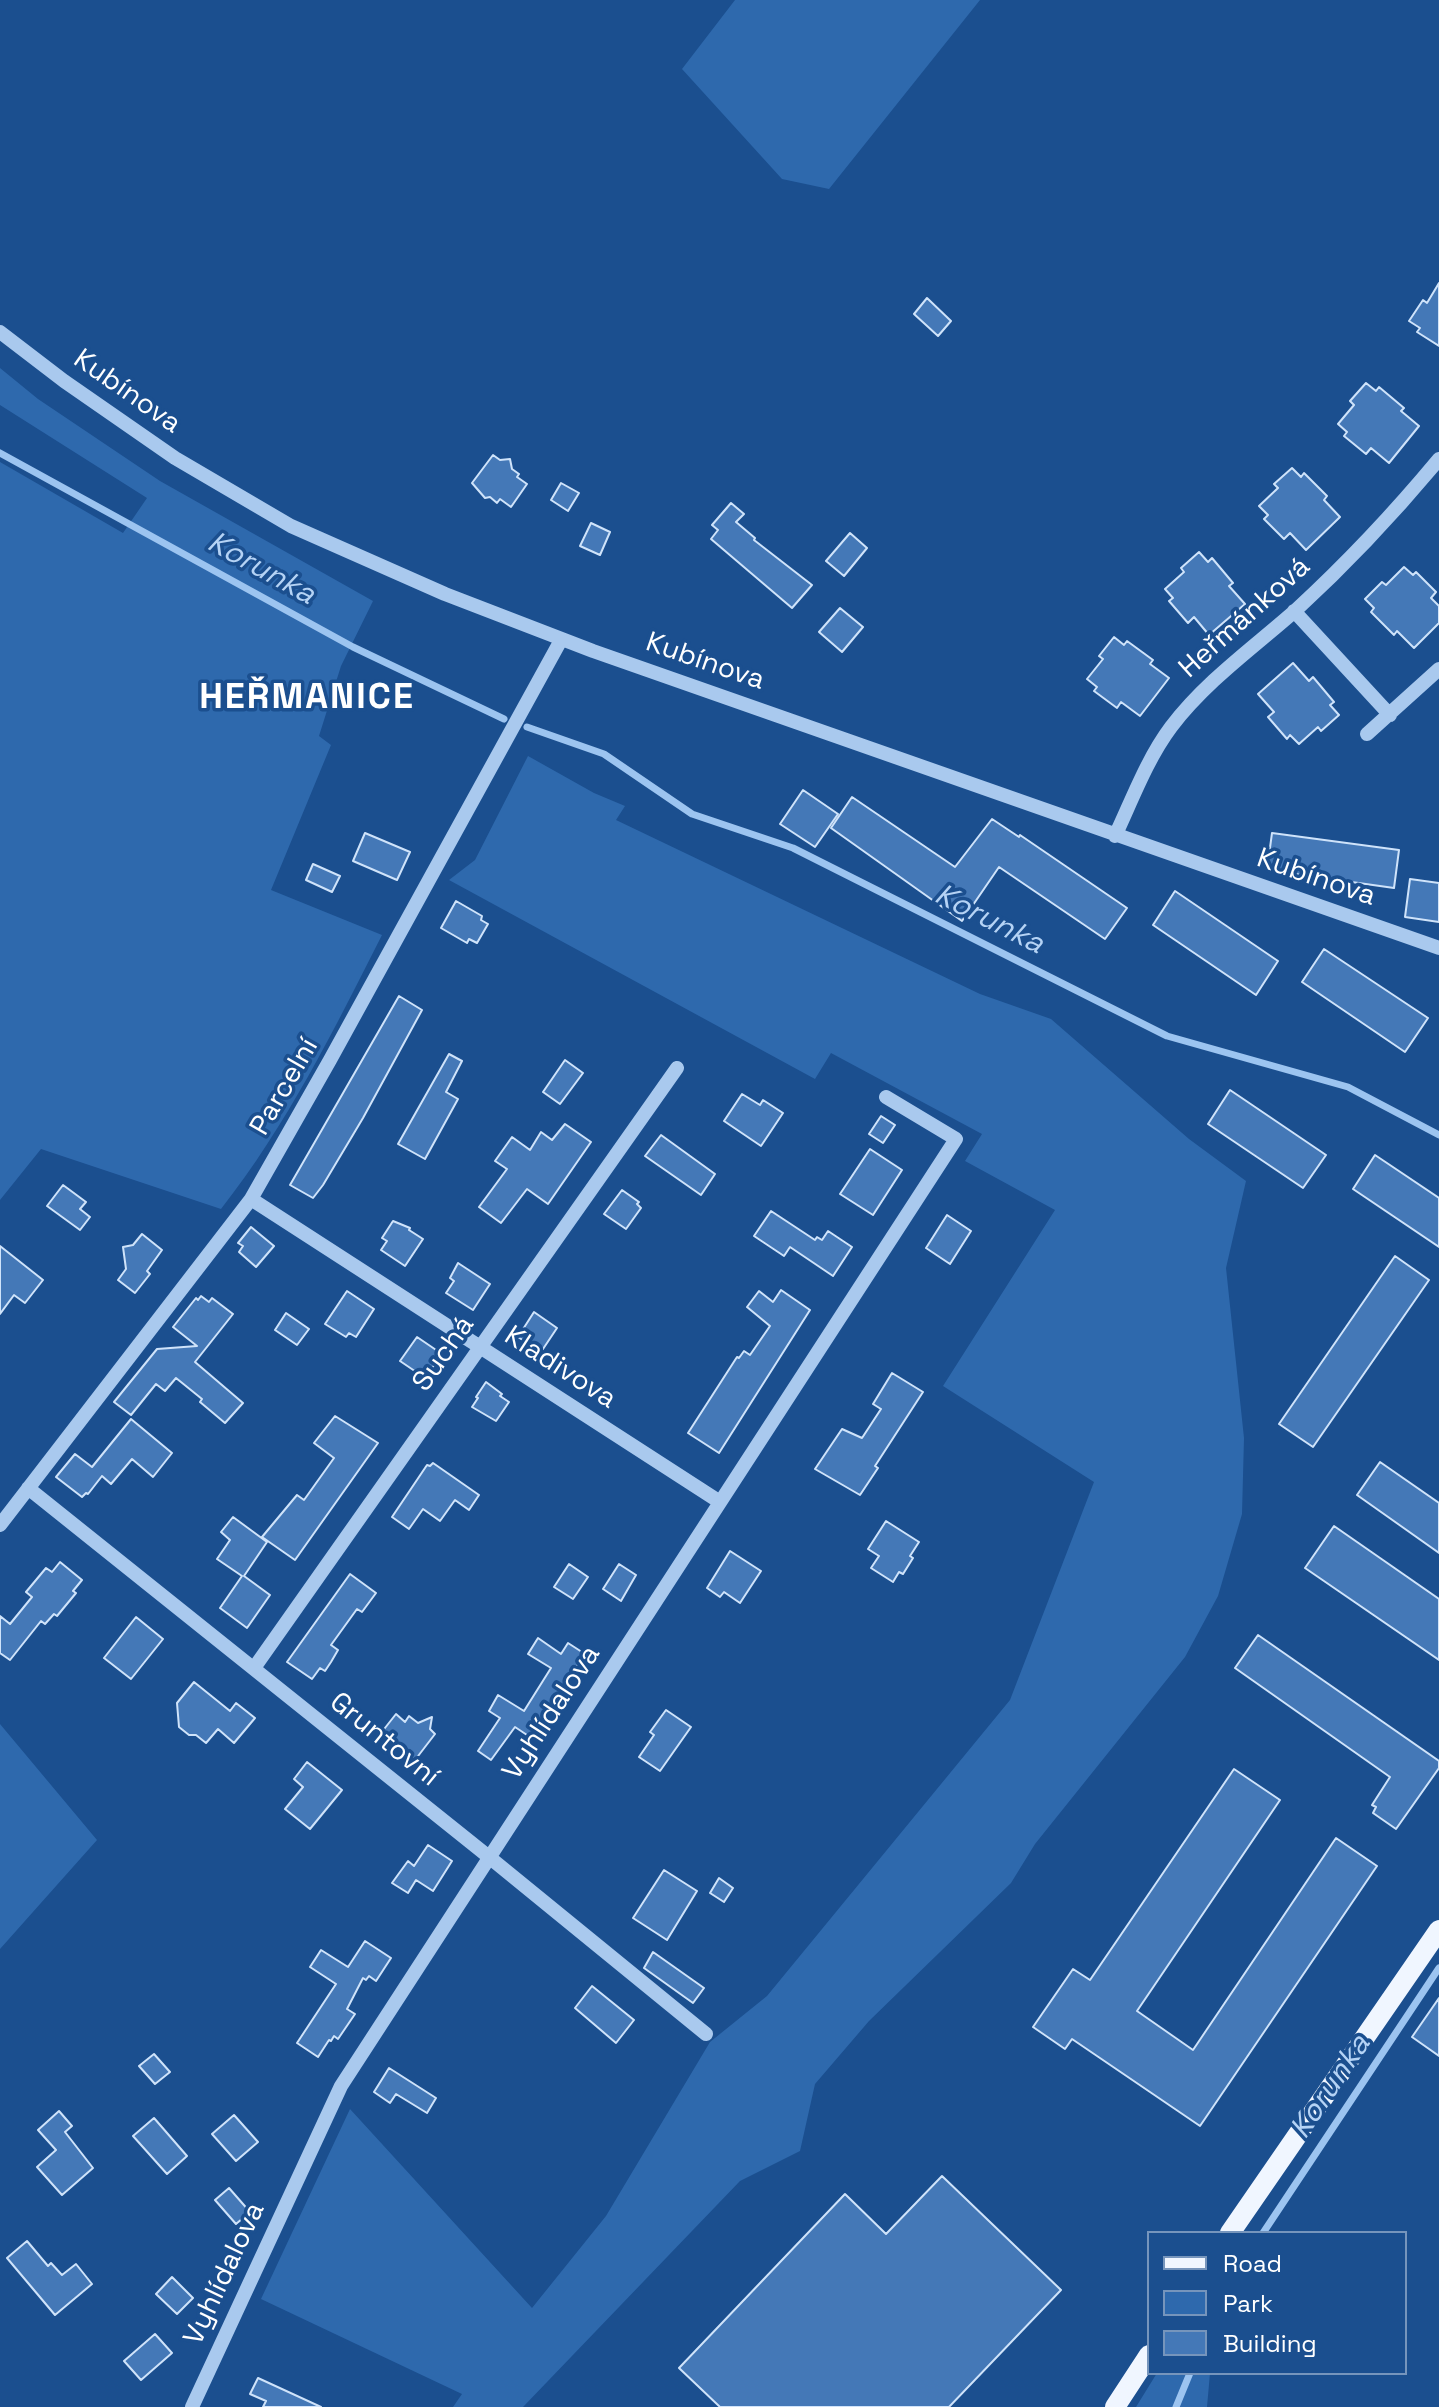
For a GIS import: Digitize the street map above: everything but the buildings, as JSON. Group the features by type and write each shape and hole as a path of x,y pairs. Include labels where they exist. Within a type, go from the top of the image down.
{"main road":[{"path":"1231,2231 1439,1930"},
{"path":"1115,2407 1147,2358"}],"street":[{"name":"Kubínova","path":"0,332 75,389 175,458 291,526 445,594 561,640 1439,948"},
{"name":"Heřmánková","path":"1115,836 1169,730 1195,698 1360,548 1439,459"},
{"path":"1294,611 1390,715"},
{"name":"Parcelní","path":"0,1525 251,1199 561,640"},
{"path":"1367,734 1439,669"},
{"name":"Suchá","path":"254,1668 677,1068"},
{"name":"Vyhlídalova","path":"192,2407 341,2086 956,1139 886,1097"},
{"name":"Kladivova","path":"251,1199 720,1502"},
{"name":"Gruntovní","path":"28,1488 706,2034"}],"green space":[{"path":"735,0 980,0 829,189 782,179 682,69"},
{"path":"0,368 38,399 160,481 373,601 341,666 319,736 331,745 271,890 382,935 288,1110 221,1209 41,1149 0,1200 0,462 123,533 147,498 0,405"},
{"path":"528,756 594,793 625,806 616,820 980,994 1051,1019 1189,1139 1246,1181 1226,1268 1244,1438 1242,1514 1218,1596 1185,1657 1035,1844 1011,1883 869,2021 815,2084 800,2151 740,2181 523,2407 453,2407 462,2394 261,2299 350,2109 532,2308 606,2216 710,2042 767,1996 1010,1700 1094,1482 943,1386 1055,1210 965,1161 982,1134 831,1053 815,1079 449,880 475,860"},
{"path":"0,1724 97,1840 0,1949"},
{"path":"1156,2375 1210,2375 1207,2407 1136,2407"}],"waterway":[{"name":"Korunka","path":"0,453 353,647 504,719"},
{"name":"Korunka","path":"527,727 604,754 692,814 793,848 1167,1036 1348,1087 1439,1135"},
{"name":"Korunka","path":"1264,2231 1439,1968"},
{"name":"Korunka","path":"1176,2407 1189,2375"}],"district":[{"name":"HEŘMANICE","path":"307,698"}]}
